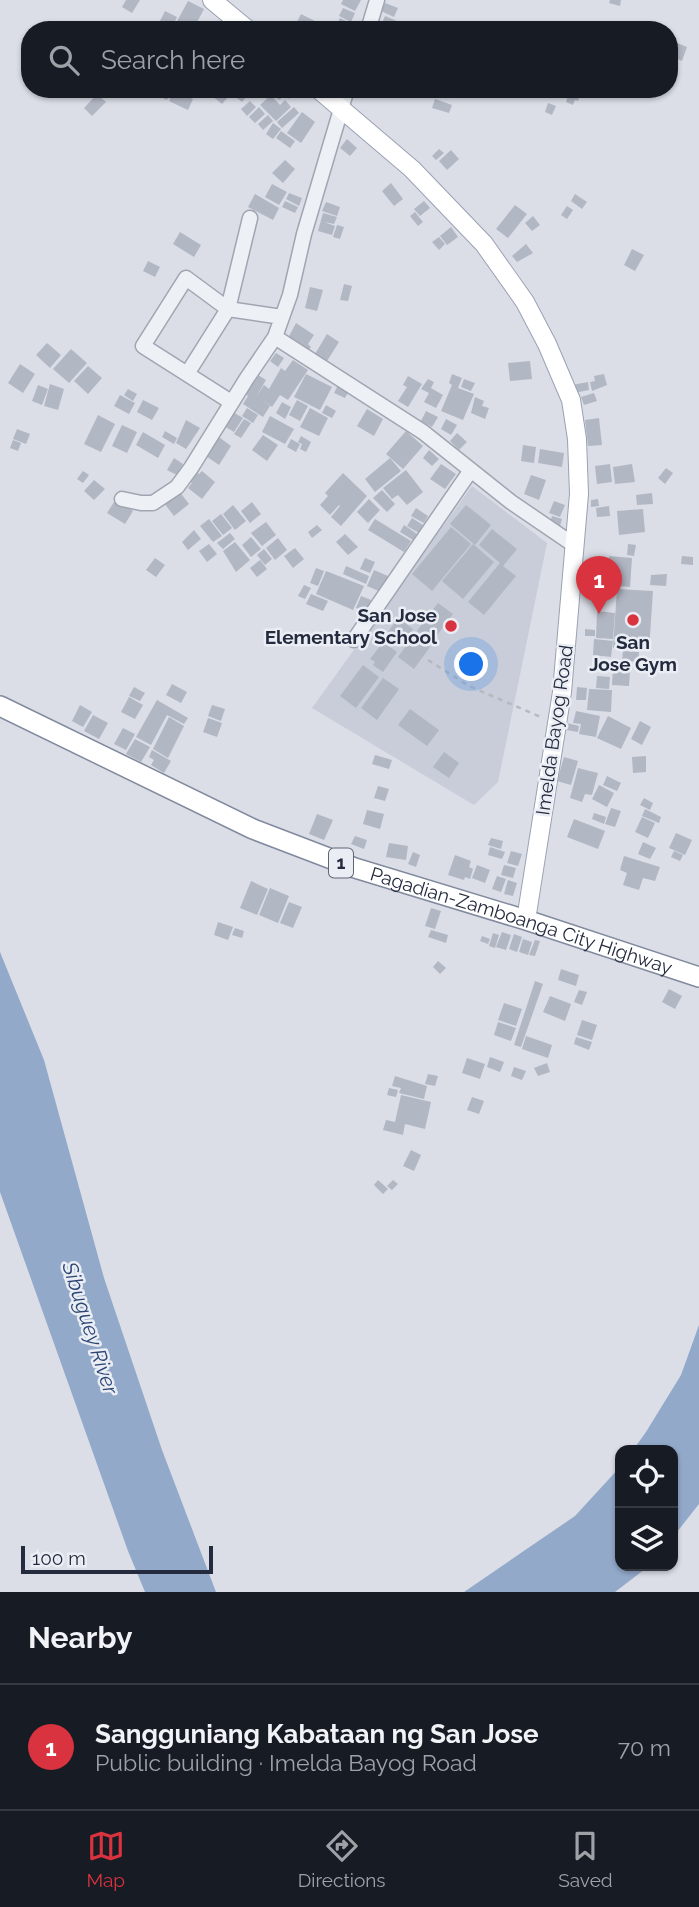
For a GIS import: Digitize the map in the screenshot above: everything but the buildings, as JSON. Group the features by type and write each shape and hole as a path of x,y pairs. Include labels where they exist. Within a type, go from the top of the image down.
{"highway":[{"name":"Pagadian-Zamboanga City Highway","path":"0,706 253,829 355,868 699,977"}],"main road":[{"path":"212,0 237,21"},
{"name":"Imelda Bayog Road","path":"344,98 465,222 514,284 547,344 575,417 579,466 557,724 526,920"}],"street":[{"path":"371,21 377,0"},
{"path":"122,499 153,503 177,488 275,337 290,295 304,233 344,98"},
{"path":"187,374 229,309 250,218"},
{"path":"231,402 143,346 186,278 229,309 282,317"},
{"path":"275,337 423,432 512,502 574,545"},
{"path":"354,640 471,470"}],"path":[{"path":"428,660 470,686 557,724"}],"shaded area":[{"name":"San Jose Elementary School","path":"472,486 547,543 498,782 474,805 312,708"}],"water":[{"name":"Sibuguey River","path":"0,952 44,1060 104,1278 162,1450 216,1592 145,1592 0,1192"},
{"path":"699,1325 699,1504 678,1531 678,1445 637,1445 681,1375"},
{"path":"615,1472 615,1571 642,1571 615,1592 464,1592 575,1516"}],"place":[{"name":"Sangguniang Kabataan ng San Jose","path":"599,614"},
{"name":"San Jose Gym","path":"633,620"},
{"name":"San Jose Elementary School","path":"451,626"}]}
